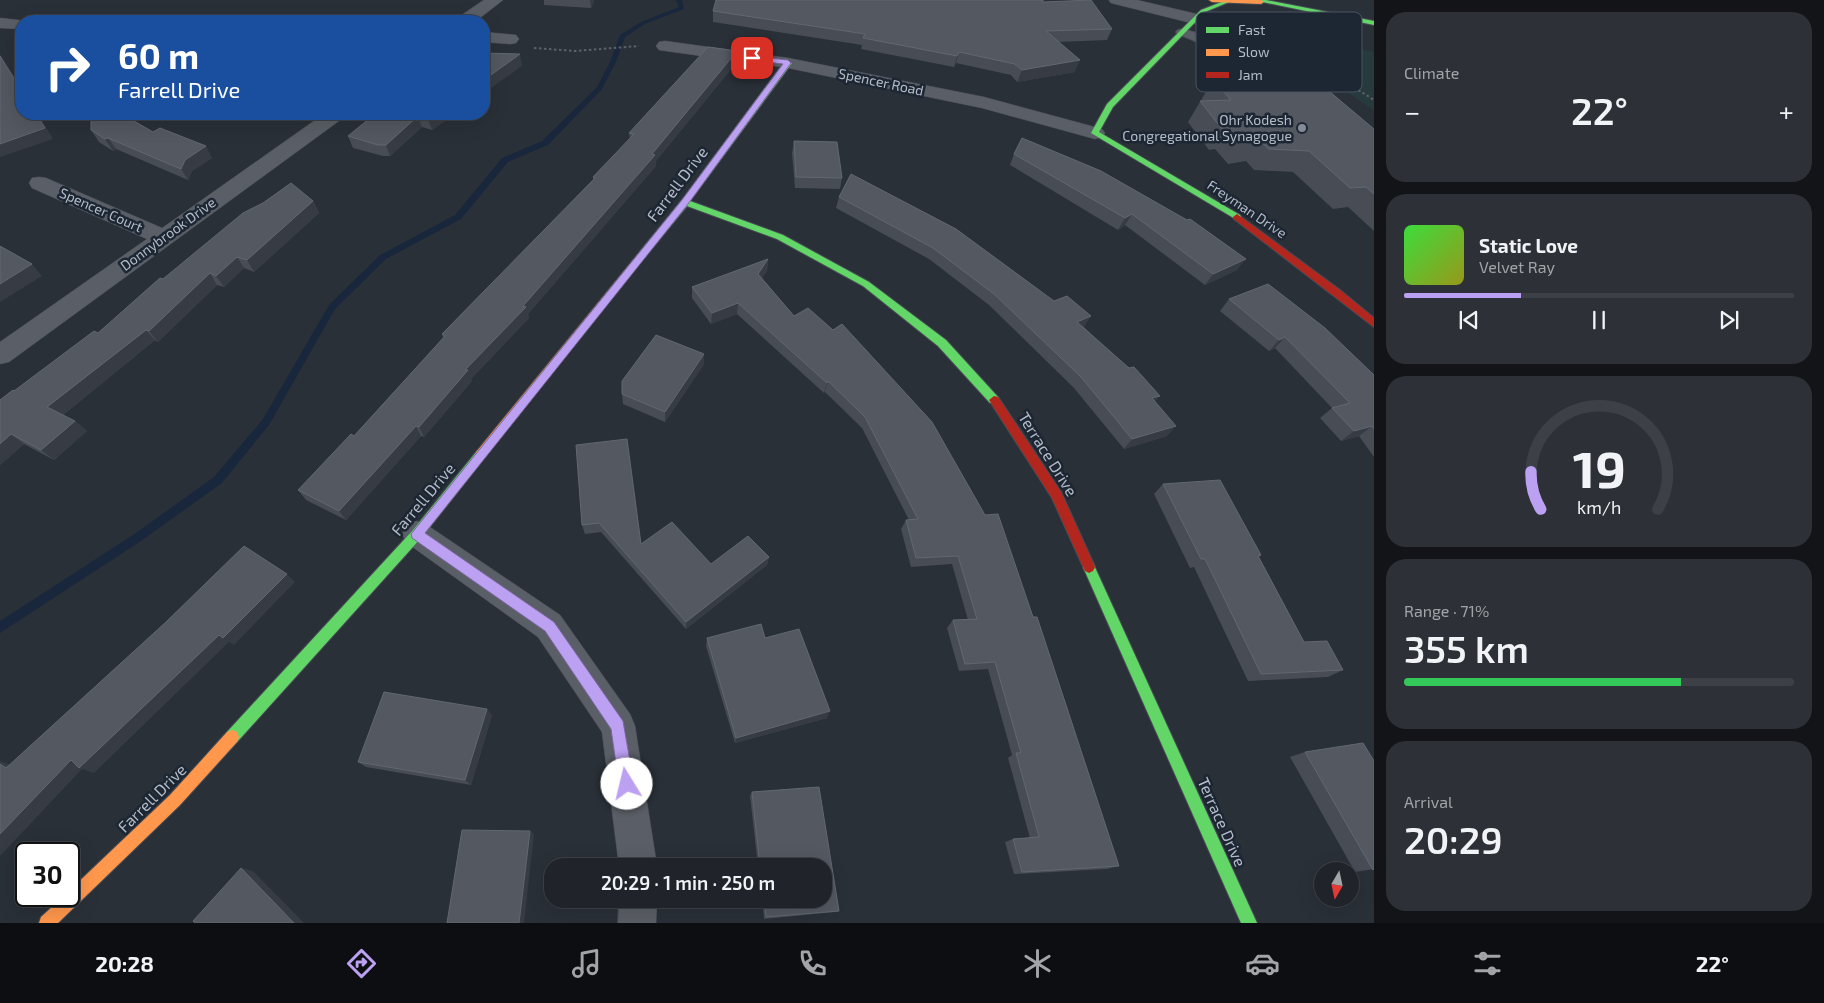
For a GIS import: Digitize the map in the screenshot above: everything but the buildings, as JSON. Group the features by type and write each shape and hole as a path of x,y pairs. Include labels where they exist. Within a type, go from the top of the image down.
{"street":[{"path":"474,15 495,0"},
{"path":"1117,0 1196,14"},
{"path":"1204,12 1221,1 1258,1 1316,12"},
{"path":"1095,134 1110,106 1196,18"},
{"path":"0,23 15,24"},
{"path":"490,37 510,39"},
{"name":"Spencer Road","path":"665,46 788,63 984,103 1095,134"},
{"name":"Farrell Drive","path":"47,923 175,800 417,534 685,202 788,63"},
{"name":"Donnybrook Drive","path":"0,355 328,120"},
{"name":"Freyman Drive","path":"1095,134 1233,214 1337,292 1374,324"},
{"name":"Spencer Court","path":"39,183 163,237"},
{"name":"Terrace Drive","path":"685,202 780,237 866,284 942,343 994,400 1057,495 1249,923"},
{"path":"417,534 550,626 618,726 637,858"},
{"path":"637,923 638,908"}],"lane":[{"path":"1182,32 1196,37"}],"path":[{"path":"510,39 521,46 538,50 575,51 645,46"},
{"path":"1361,92 1374,100"}],"green space":[{"path":"1362,50 1374,52 1374,110 1347,92 1362,92"}],"waterway":[{"path":"0,628 137,538 218,480 266,422 332,307 383,257 458,217 505,160 545,143 600,88 613,62 622,36 643,23 682,8 679,0"}],"traffic: fast":[{"path":"1256,0 1318,12"},
{"path":"1202,12 1226,2"},
{"path":"1196,18 1110,106 1095,133 1237,217"},
{"path":"1362,21 1374,23"},
{"path":"641,256 685,202 788,63"},
{"path":"685,202 780,237 866,284 942,343 994,400"},
{"path":"232,737 417,534 481,454"},
{"path":"1089,567 1249,923"}],"traffic: slow":[{"path":"1212,0 1261,2"},
{"path":"481,454 641,256"},
{"path":"47,923 175,800 232,737"}],"traffic: jam":[{"path":"1237,217 1337,292 1374,323"},
{"path":"994,400 1057,495 1089,567"}],"place":[{"name":"Ohr Kodesh Congregational Synagogue","path":"1302,128"}],"route":[{"path":"627,784 618,726 550,626 417,534 685,202 788,63 752,58"}]}
